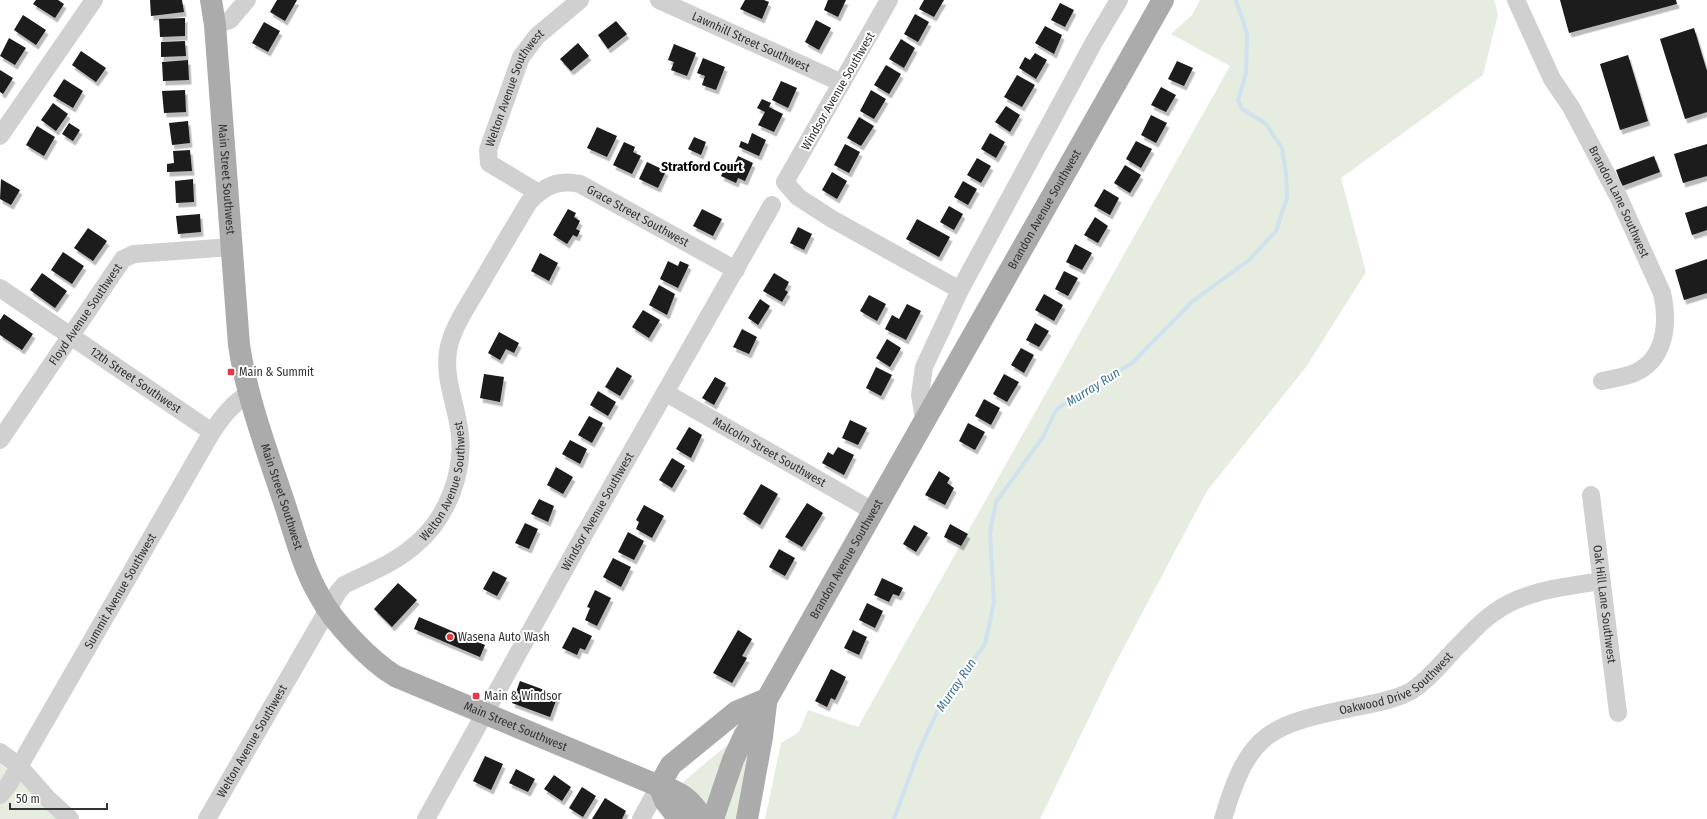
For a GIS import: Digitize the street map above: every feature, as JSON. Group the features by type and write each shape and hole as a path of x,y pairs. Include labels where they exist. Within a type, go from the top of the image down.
{"main road":[{"name":"Main Street Southwest","path":"211,0 215,25 239,345 248,394 312,580 319,596 340,626 383,668 401,678 659,786"},
{"name":"Brandon Avenue Southwest","path":"713,819 733,760 744,736 767,699 924,419 1163,0"},
{"name":"Brandon Avenue Southwest","path":"747,819 762,737 767,699"},
{"path":"659,786 682,774 735,730 767,699"},
{"path":"659,786 665,801 679,819"},
{"path":"659,786 672,788 683,794 703,819"}],"street":[{"path":"0,136 94,0"},
{"path":"215,25 230,20 248,0"},
{"name":"Welton Avenue Southwest","path":"207,819 338,592 344,585 398,558 415,545 428,533 447,503 458,470 460,450 459,426 448,382 448,350 461,318 529,202 537,192 489,163 488,150 521,57 537,36 580,0"},
{"name":"Lawnhill Street Southwest","path":"659,0 842,83"},
{"name":"Windsor Avenue Southwest","path":"890,0 785,182 798,197 832,219 960,290"},
{"path":"924,419 920,395 924,367 960,290 1094,42 1119,0"},
{"name":"Brandon Lane Southwest","path":"1516,0 1552,79 1571,107 1619,198 1662,293 1665,309 1665,335 1653,358 1643,368 1633,373 1602,381"},
{"name":"Grace Street Southwest","path":"537,192 557,183 569,181 580,184 736,270"},
{"name":"Windsor Avenue Southwest","path":"426,819 585,533 772,205"},
{"name":"Floyd Avenue Southwest","path":"0,440 123,259 130,254 232,247"},
{"name":"12th Street Southwest","path":"0,288 212,432"},
{"name":"Malcolm Street Southwest","path":"666,393 873,511"},
{"name":"Summit Avenue Southwest","path":"0,795 19,766 212,432 225,412 235,402 248,394"},
{"name":"Oak Hill Lane Southwest","path":"1591,495 1618,713"},
{"name":"Oakwood Drive Southwest","path":"1223,819 1239,772 1258,742 1270,732 1305,718 1400,696 1421,683 1483,621 1508,603 1522,597 1554,589 1601,581"},
{"path":"0,752 19,766 48,799 70,819"},
{"path":"641,819 659,786"}],"shaded area":[{"path":"1200,0 1494,0 1498,14 1483,75 1341,178 1366,272 1306,367 1207,491 1116,662 1040,819 765,819 781,743 799,732 808,710 858,727 1230,66 1171,34 1192,15"},
{"path":"754,731 740,819 723,819"},
{"path":"733,740 709,809 683,782"},
{"path":"0,764 71,819 0,819"}],"building":[{"path":"36,0 58,0 64,4 55,18 33,4"},
{"path":"150,0 182,0 184,12 151,16"},
{"path":"277,0 297,0 285,21 270,12"},
{"path":"745,0 764,0 769,2 762,19 740,9"},
{"path":"828,0 846,0 838,17 824,10"},
{"path":"924,0 944,0 934,17 919,9"},
{"path":"1560,0 1676,0 1677,4 1569,33"},
{"path":"1060,3 1074,10 1065,27 1051,20"},
{"path":"915,14 929,22 918,42 904,34"},
{"path":"23,15 46,30 36,45 14,30"},
{"path":"185,18 185,36 160,37 159,19"},
{"path":"816,20 831,28 819,50 805,42"},
{"path":"616,21 627,34 608,49 598,35"},
{"path":"264,22 280,31 268,52 252,43"},
{"path":"1045,26 1062,35 1054,54 1035,43"},
{"path":"1694,28 1707,71 1707,112 1685,119 1660,39"},
{"path":"9,38 26,48 15,65 0,56"},
{"path":"901,39 915,48 904,68 889,59"},
{"path":"185,41 186,56 161,57 161,42"},
{"path":"578,43 589,56 571,71 560,59"},
{"path":"674,44 696,53 687,76 671,70 674,62 668,60"},
{"path":"81,51 106,68 96,82 72,65"},
{"path":"1035,53 1047,60 1036,79 1019,68 1025,57 1030,60"},
{"path":"1628,55 1648,121 1620,130 1600,64"},
{"path":"703,58 725,67 716,90 702,85 705,76 697,73"},
{"path":"188,60 189,80 163,81 162,62"},
{"path":"1177,61 1193,68 1184,86 1168,79"},
{"path":"886,65 901,74 889,94 874,85"},
{"path":"0,70 13,78 3,94 0,92"},
{"path":"1017,75 1035,85 1022,107 1004,97"},
{"path":"64,79 83,91 73,108 53,96"},
{"path":"781,81 797,88 788,108 772,100"},
{"path":"1161,87 1176,95 1166,112 1151,105"},
{"path":"185,90 186,112 164,113 162,91"},
{"path":"871,90 886,99 874,119 860,111"},
{"path":"762,99 771,103 769,107 783,114 774,132 758,125 765,112 757,108"},
{"path":"53,103 68,114 56,131 41,120"},
{"path":"1006,106 1020,115 1010,132 995,122"},
{"path":"1151,115 1167,123 1156,143 1141,135"},
{"path":"859,117 874,126 861,146 847,138"},
{"path":"188,121 190,143 172,145 169,123"},
{"path":"69,123 80,130 73,141 62,134"},
{"path":"37,126 55,137 44,156 26,145"},
{"path":"597,127 617,136 607,157 587,148"},
{"path":"752,133 766,140 759,156 739,147 741,141 748,144"},
{"path":"990,133 1005,142 996,158 981,149"},
{"path":"694,137 706,142 701,155 688,149"},
{"path":"1136,141 1152,149 1141,168 1126,159"},
{"path":"624,142 635,147 633,152 641,156 632,174 613,165"},
{"path":"845,144 860,152 849,173 834,165"},
{"path":"1707,144 1707,176 1683,183 1674,154"},
{"path":"190,150 192,171 167,172 167,164 174,163 173,151"},
{"path":"738,156 753,163 745,181 738,178 736,183 721,176 725,167 732,169"},
{"path":"1654,156 1660,172 1622,186 1616,170"},
{"path":"977,158 991,166 981,183 967,175"},
{"path":"647,162 666,171 658,188 639,179"},
{"path":"1125,165 1141,175 1130,193 1114,183"},
{"path":"832,172 847,181 837,199 822,190"},
{"path":"1,179 20,190 11,205 0,199"},
{"path":"193,179 194,202 176,203 175,181"},
{"path":"963,181 977,189 968,205 954,197"},
{"path":"1104,189 1119,198 1110,215 1094,206"},
{"path":"949,206 963,214 954,230 940,222"},
{"path":"1707,206 1707,230 1692,235 1685,213"},
{"path":"568,209 576,213 574,217 580,221 576,229 580,231 577,237 573,235 567,244 553,235"},
{"path":"702,209 722,219 713,236 693,226"},
{"path":"200,214 201,232 178,234 176,216"},
{"path":"1095,217 1108,226 1098,243 1084,235"},
{"path":"917,219 950,237 939,257 906,239"},
{"path":"798,227 812,234 804,250 790,243"},
{"path":"88,228 107,241 93,261 74,248"},
{"path":"1075,244 1092,253 1082,270 1066,262"},
{"path":"63,252 84,266 72,284 51,270"},
{"path":"540,253 558,263 549,281 531,271"},
{"path":"1707,259 1707,293 1684,300 1675,270"},
{"path":"668,261 678,266 680,261 689,265 678,288 660,279"},
{"path":"1064,271 1078,278 1068,296 1055,289"},
{"path":"42,273 67,291 55,308 30,290"},
{"path":"774,273 789,282 785,290 788,292 782,302 763,291"},
{"path":"659,285 675,294 667,315 649,305"},
{"path":"1044,294 1063,305 1054,321 1035,310"},
{"path":"869,295 886,304 877,321 860,311"},
{"path":"760,299 770,306 758,325 748,318"},
{"path":"907,304 921,311 906,340 885,329 892,315 899,319"},
{"path":"643,310 660,320 649,338 632,327"},
{"path":"4,314 33,334 22,350 0,335 0,320"},
{"path":"1035,323 1049,331 1039,347 1026,340"},
{"path":"742,329 757,337 749,354 733,347"},
{"path":"499,332 519,343 514,353 506,349 500,360 488,353"},
{"path":"887,339 901,348 890,367 876,358"},
{"path":"1021,348 1034,355 1024,373 1011,365"},
{"path":"617,367 632,376 620,396 605,387"},
{"path":"876,367 892,375 881,396 866,388"},
{"path":"484,374 504,377 500,402 480,398"},
{"path":"1004,374 1019,382 1007,402 993,394"},
{"path":"715,377 726,383 714,405 702,398"},
{"path":"598,391 616,402 608,416 590,405"},
{"path":"984,399 1000,408 991,425 975,416"},
{"path":"589,416 603,423 592,443 578,435"},
{"path":"850,420 867,428 858,445 842,438"},
{"path":"968,423 985,432 975,450 959,441"},
{"path":"689,427 702,435 691,458 676,449"},
{"path":"570,440 587,449 580,464 562,454"},
{"path":"838,447 854,455 844,475 822,463 828,452 833,455"},
{"path":"672,458 685,466 672,488 659,480"},
{"path":"556,467 573,477 563,494 547,485"},
{"path":"939,471 950,478 947,483 954,488 945,505 925,495"},
{"path":"761,484 778,494 760,525 743,514"},
{"path":"539,499 554,506 548,522 531,514"},
{"path":"807,503 823,513 802,547 785,537"},
{"path":"644,505 664,516 652,538 636,529 639,522 636,520"},
{"path":"525,523 538,529 529,549 515,543"},
{"path":"950,524 968,534 961,546 944,537"},
{"path":"914,525 928,533 916,552 903,544"},
{"path":"628,532 644,541 634,560 618,552"},
{"path":"779,549 795,558 785,576 769,567"},
{"path":"613,558 631,567 621,587 603,577"},
{"path":"493,571 507,578 497,596 483,589"},
{"path":"882,578 903,588 899,596 893,594 889,602 874,595"},
{"path":"398,583 417,600 392,627 374,609"},
{"path":"595,590 611,598 597,626 585,620 590,608 587,607"},
{"path":"867,603 883,611 875,628 859,620"},
{"name":"Wasena Auto Wash","path":"419,617 485,645 480,657 414,629"},
{"path":"573,627 592,636 585,650 580,648 577,655 562,648"},
{"path":"738,630 752,639 742,656 747,658 732,683 713,673"},
{"path":"853,630 867,637 859,655 844,648"},
{"path":"831,669 846,677 835,700 831,698 827,707 815,701"},
{"path":"520,681 558,695 550,717 512,703"},
{"path":"485,756 503,764 491,790 473,781"},
{"path":"516,769 535,779 528,792 509,783"},
{"path":"554,775 571,787 562,801 544,789"},
{"path":"582,787 596,796 583,817 569,808"},
{"path":"605,798 626,811 622,819 592,819"}],"waterway":[{"name":"Murray Run","path":"894,819 919,751 937,712 985,644 994,602 990,533 996,502 1043,437 1056,410 1083,390 1131,364 1193,301 1249,260 1276,231 1287,198 1286,173 1282,148 1265,123 1242,109 1238,100 1246,73 1247,33 1236,0"}],"place":[{"name":"Main & Summit","path":"231,372"},
{"name":"Wasena Auto Wash","path":"450,637"},
{"name":"Main & Windsor","path":"476,696"}],"district":[{"name":"Stratford Court","path":"702,166"}]}
